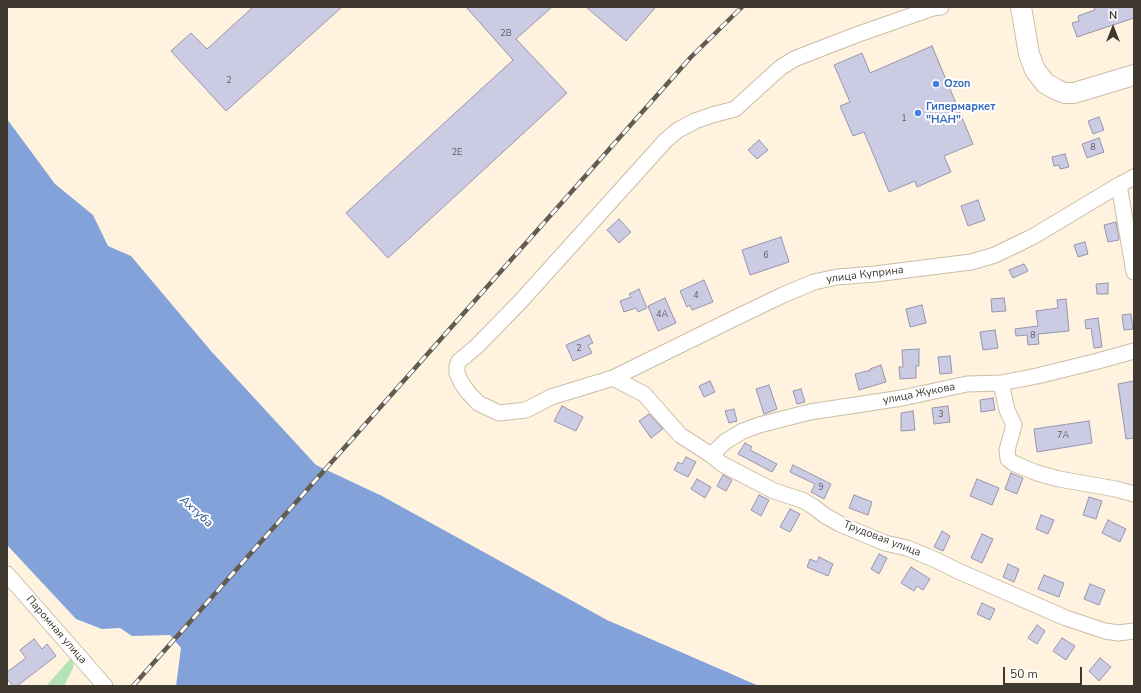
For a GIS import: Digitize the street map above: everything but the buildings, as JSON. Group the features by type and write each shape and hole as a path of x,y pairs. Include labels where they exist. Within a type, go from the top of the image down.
{"main road":[{"path":"1021,7 1029,54 1035,70 1045,82 1057,90 1065,93 1074,93 1134,75"}],"street":[{"name":"улица Куприна","path":"941,7 933,8 856,35 794,59 780,68 735,109 695,121 678,130 666,140 520,302 476,347 459,361 457,373 467,391 478,403 499,413 526,410 551,397 613,378 742,314 814,282 836,277 876,274 971,262 995,255 1034,236 1134,177"},
{"path":"1119,185 1134,272"},
{"name":"улица Жукова","path":"711,455 726,442 759,424 810,412 902,398 967,384 1001,383 1037,376 1134,351"},
{"name":"Трудовая улица","path":"613,378 644,394 680,435 734,472 774,491 802,500 824,515 863,534 885,543 907,548 1086,626 1105,631 1134,631"},
{"path":"1001,383 1006,410 1014,425 1007,450 1008,459 1013,463 1037,473 1059,479 1131,492 1134,494"},
{"name":"Паромная улица","path":"7,574 105,686"}],"green space":[{"path":"72,657 74,666 64,686 46,686"}],"water":[{"name":"Ахтуба","path":"7,119 55,184 93,215 108,246 131,256 211,351 316,465 382,496 607,620 759,686 176,686 181,648 170,635 132,636 120,628 102,629 76,619 7,545"}],"railway":[{"path":"133,686 691,57 742,7"}],"place":[{"name":"Ozon","path":"936,84"},
{"name":"Гипермаркет \"НАН\"","path":"918,113"}]}
